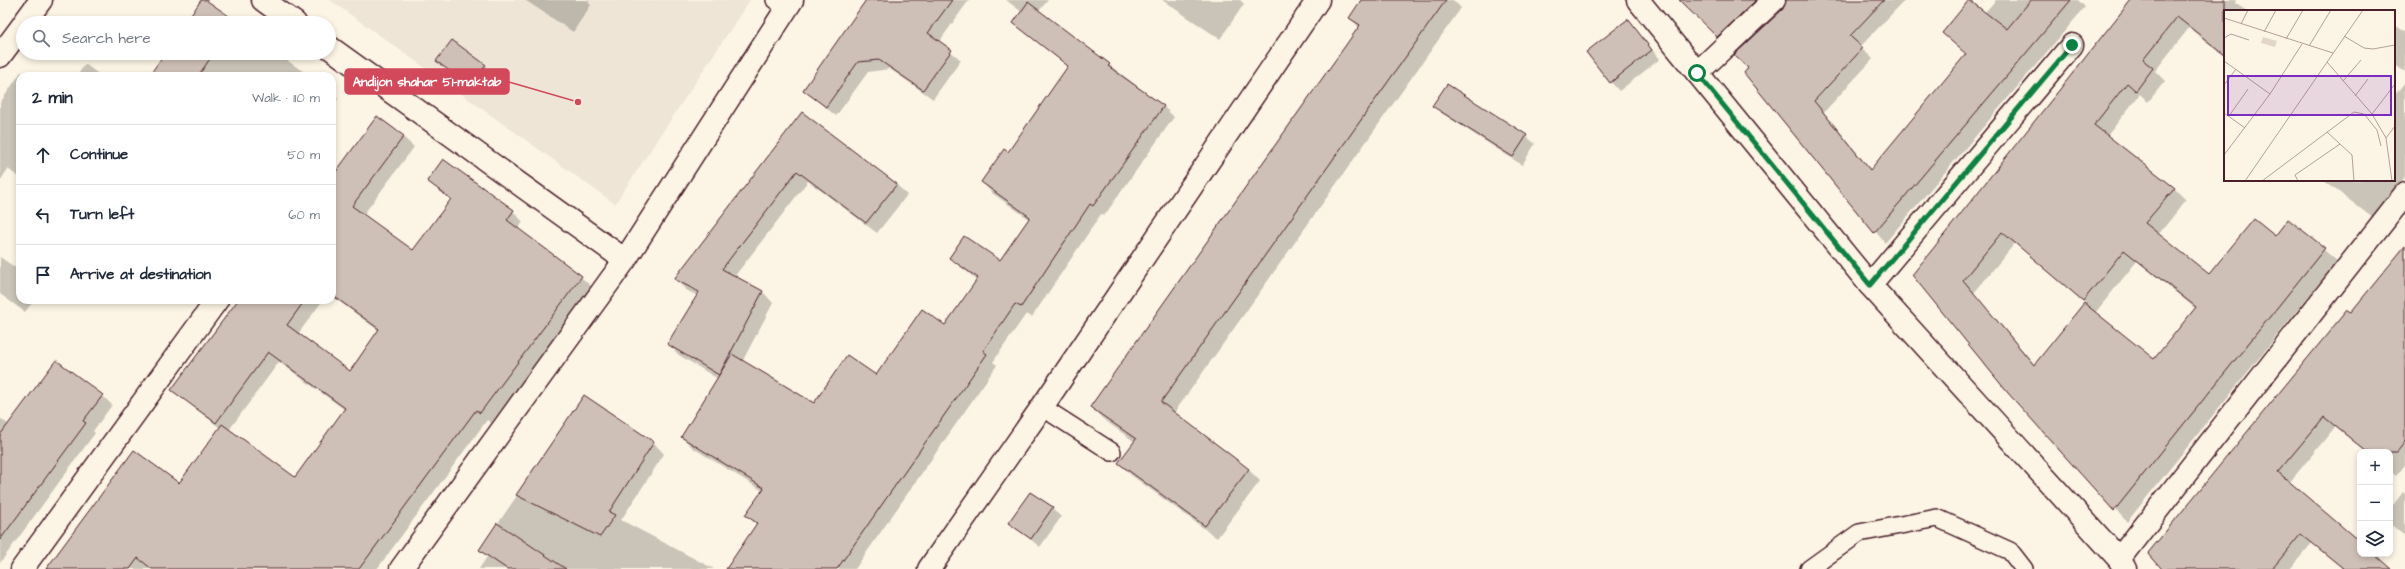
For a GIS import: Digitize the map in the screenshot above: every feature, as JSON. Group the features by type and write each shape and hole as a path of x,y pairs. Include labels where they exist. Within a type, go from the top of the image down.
{"street":[{"path":"30,16 41,0"},
{"path":"263,0 285,16"},
{"path":"929,569 1042,407 1318,0"},
{"path":"1638,0 1870,285 2122,564 2405,194"},
{"path":"1697,73 1774,0"},
{"path":"401,569 625,260 785,3"},
{"path":"0,56 16,35"},
{"path":"1870,285 2072,45"},
{"path":"336,52 625,260"},
{"path":"22,569 214,304"}],"lane":[{"path":"1042,407 1112,452"},
{"path":"1809,569 1859,533 1937,518 2010,552 2024,569"}],"shaded area":[{"path":"330,0 750,0 615,204"}],"building":[{"path":"201,0 206,0 229,16 191,16"},
{"path":"866,0 952,0 928,33 952,50 923,90 879,60 858,62 826,107 803,90"},
{"path":"1361,0 1446,0 1161,402 1249,469 1205,526 1118,463 1136,439 1090,407 1360,25 1349,18"},
{"path":"1679,0 1756,0 1717,37"},
{"path":"1786,0 1884,0 1850,36 1863,48 1814,101 1870,170 1966,54 1942,33 1969,0 2007,29 2031,0 2071,0 1874,233 1744,73 1748,68 1734,55 1783,9"},
{"path":"2131,0 2225,0 2224,54 2177,17 2143,60 2153,68 2136,91 2127,83 2094,125 2175,188 2145,223 2209,274 2254,219 2275,236 2288,219 2325,248 2114,511 2008,393 1912,275","holes":["2002,232 2083,301 2124,250 2196,307 2154,359 2084,303 2034,365 1963,280"]},
{"path":"1028,2 1110,64 1108,66 1164,106 1093,206 1090,204 1021,307 1015,304 983,351 987,354 837,569 726,569 757,523 745,515 764,488 681,437 732,354 814,403 847,355 876,375 922,309 945,325 978,278 949,258 964,236 1000,260 1030,217 981,182 1004,149 1008,152 1068,66 1013,23"},
{"path":"1628,19 1652,50 1610,83 1586,52"},
{"path":"452,40 486,65 470,86 436,61"},
{"path":"160,60 209,60 201,72 152,72"},
{"path":"1447,84 1527,135 1513,157 1432,106"},
{"path":"802,112 897,184 866,223 797,171 722,269 763,291 719,375 667,344 699,292 674,279"},
{"path":"377,116 404,136 352,206 413,250 451,199 427,181 443,159 514,210 507,220 582,276 480,413 476,410 359,569 152,569 138,558 130,569 46,569 134,450 179,483 222,424 295,477 345,408 268,352 216,423 171,390 235,304 302,304 287,325 350,371 379,329 336,298 336,172"},
{"path":"2405,246 2405,442 2397,452 2393,452 2393,449 2363,449 2324,417 2278,472 2357,539 2357,557 2377,557 2391,569 2344,569 2301,534 2272,569 2162,569 2148,553 2347,310 2351,312"},
{"path":"56,360 103,395 83,421 86,423 0,540 0,435"},
{"path":"584,395 654,442 609,512 615,515 600,537 516,495"},
{"path":"1030,492 1053,507 1031,539 1008,523"},
{"path":"497,523 566,569 507,569 479,550"}],"place":[{"name":"Andijon shahar 51-maktab","path":"578,102"}],"route":[{"path":"1697,73 1870,285 2072,45"}]}
